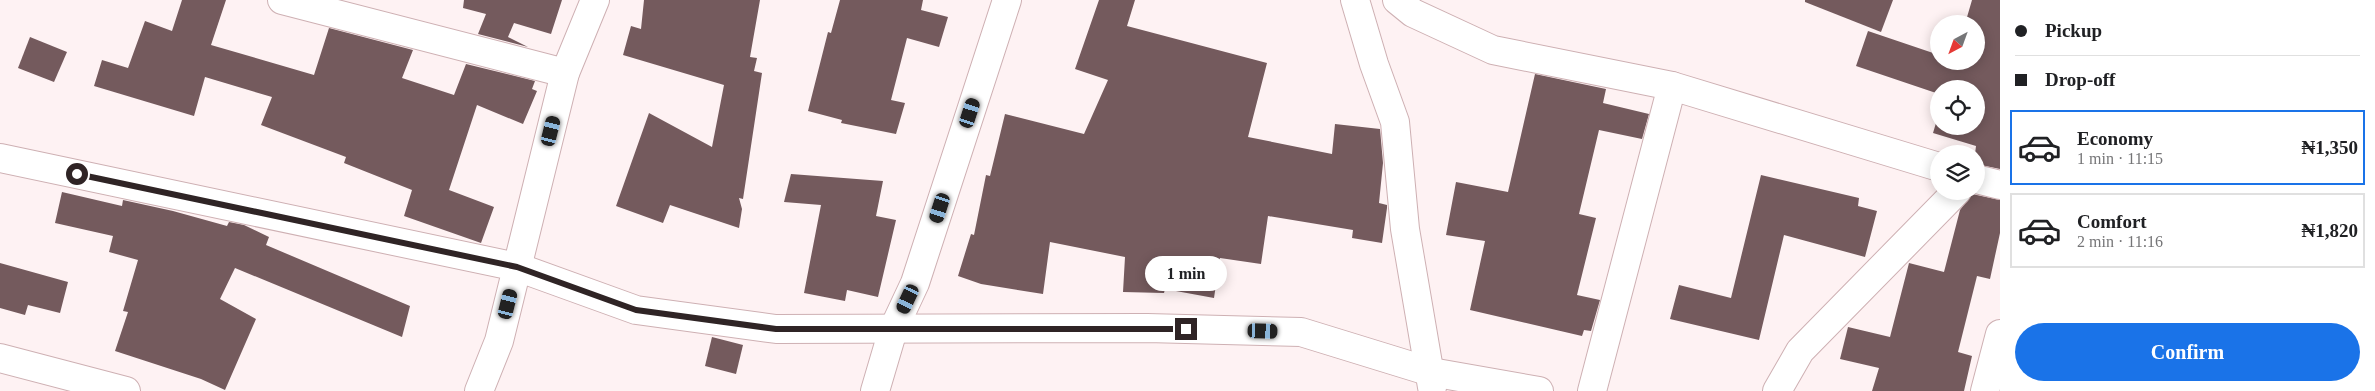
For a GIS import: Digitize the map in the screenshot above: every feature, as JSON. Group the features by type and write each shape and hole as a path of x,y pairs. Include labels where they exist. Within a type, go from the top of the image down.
{"street":[{"path":"282,0 565,73"},
{"path":"480,391 499,341 565,73 595,0"},
{"path":"875,391 893,330 915,283 1007,0"},
{"path":"1355,0 1394,122 1405,229 1432,381"},
{"path":"1407,4 1493,50 1672,86 1930,165"},
{"path":"1592,391 1672,86"},
{"path":"0,158 517,267 636,310 776,329 1147,328 1301,332 1432,381 1540,391"},
{"path":"1985,181 2000,184"},
{"path":"1777,391 1800,351 1949,200"},
{"path":"1985,391 2000,334"},
{"path":"0,358 126,391"}],"building":[{"path":"182,0 226,0 211,45 314,75 329,28 413,50 402,78 454,95 466,64 535,81 532,89 537,91 523,124 477,105 449,190 494,207 481,243 404,216 412,190 344,163 346,157 261,125 272,97 205,77 194,116 94,86 102,60 128,68 145,21 172,31"},
{"path":"464,0 562,0 551,34 514,23 508,37 528,47 478,34 486,14 463,8"},
{"path":"644,0 760,0 750,57 757,58 754,71 762,73 743,199 739,198 742,209 739,228 670,205 663,223 616,206 649,113 712,147 724,85 623,55 631,26 641,29"},
{"path":"840,0 923,0 921,10 948,17 939,47 907,38 891,100 905,103 896,134 841,123 842,120 808,111 828,32 831,33"},
{"path":"1099,0 1135,0 1127,26 1267,63 1248,137 1332,154 1335,124 1380,129 1383,163 1379,203 1387,205 1382,243 1352,238 1353,230 1268,216 1261,264 1220,258 1214,298 1165,289 1164,293 1123,292 1125,257 1050,242 1043,294 981,284 958,276 971,234 974,235 986,175 990,176 1005,114 1084,134 1108,80 1075,69"},
{"path":"1805,0 1893,0 1881,32 1805,2"},
{"path":"1972,0 2000,0 2000,169 1985,166 1985,145 1973,145 1940,135 1985,135 1985,80 1930,80 1930,91 1856,66 1868,31 1930,52 1930,70 1985,70 1985,15 1968,15"},
{"path":"30,37 67,52 54,82 18,68"},
{"path":"1535,74 1606,89 1603,103 1649,114 1642,139 1599,130 1579,214 1596,218 1577,295 1600,300 1591,331 1584,330 1582,336 1470,310 1485,241 1446,235 1456,182 1508,192"},
{"path":"791,174 883,181 876,216 896,220 878,297 847,290 845,301 804,293 821,205 784,202"},
{"path":"1761,175 1859,198 1858,206 1877,211 1865,257 1784,235 1759,340 1670,319 1679,285 1731,298"},
{"path":"62,192 122,206 123,200 227,226 229,222 244,225 269,237 266,245 410,306 402,337 235,268 220,299 256,319 225,390 201,379 115,351 128,312 123,311 138,260 109,252 113,236 55,223"},
{"path":"1985,197 2000,200 2000,233 1990,279 1977,276 1958,352 1972,356 1964,391 1872,391 1879,368 1840,359 1848,327 1890,337 1909,263 1944,272 1960,210 1968,200 1985,200"},
{"path":"0,263 68,282 60,313 28,305 25,315 0,308"},
{"path":"712,337 743,345 736,374 705,366"}],"route":[{"path":"77,174 289,217 517,267 636,310 776,329 1186,329"}]}
